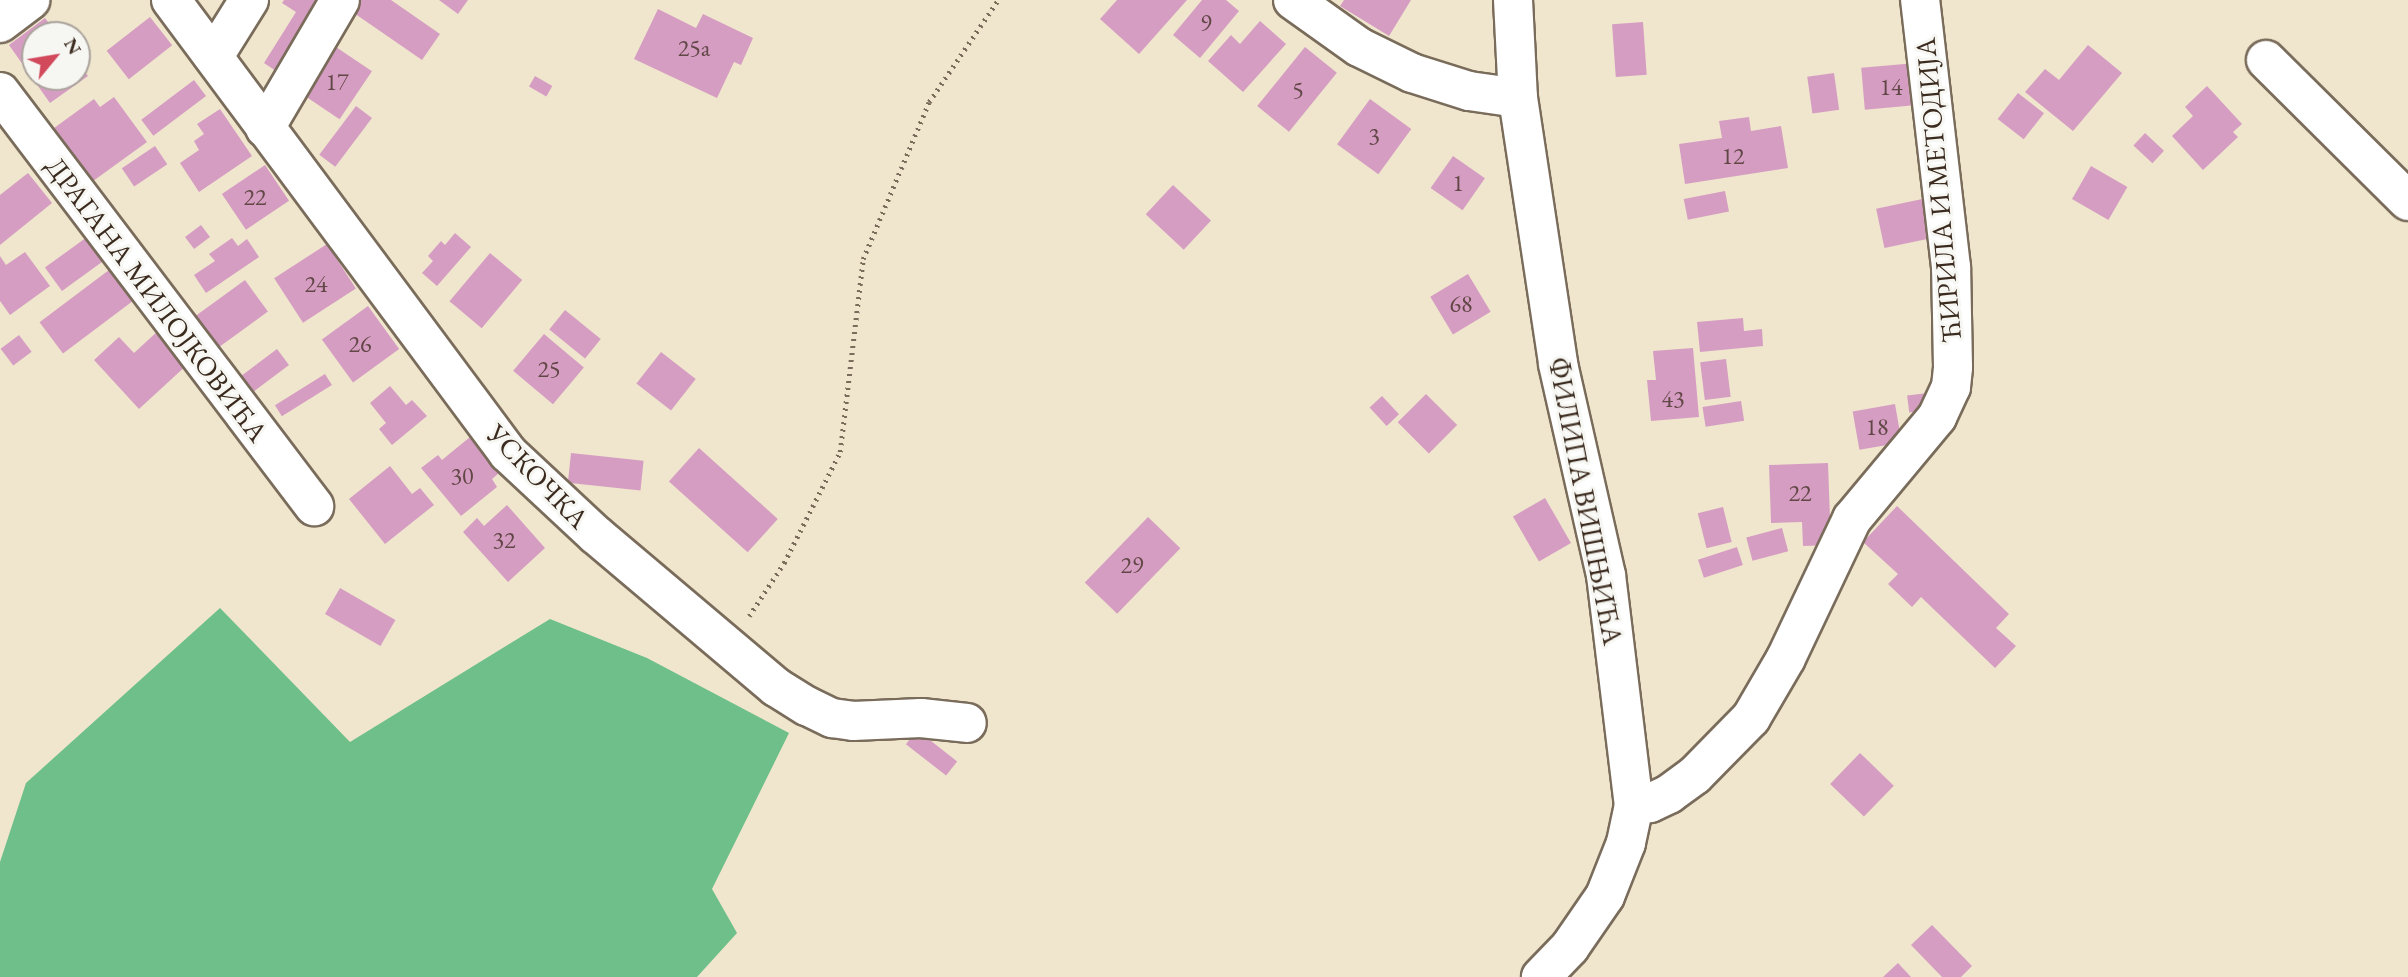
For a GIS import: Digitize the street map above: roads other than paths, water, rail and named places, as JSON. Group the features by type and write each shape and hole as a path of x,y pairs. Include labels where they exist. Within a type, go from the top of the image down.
{"street":[{"path":"0,23 30,0"},
{"name":"УСКОЧКА","path":"171,0 508,453 596,535 776,687 832,718 853,721 921,718 967,723"},
{"path":"214,56 249,0"},
{"path":"265,128 340,0"},
{"path":"1293,0 1359,47 1412,73 1469,91 1518,99"},
{"name":"ФИЛИПА ВИШЊИЋА","path":"1513,0 1518,99 1558,363 1606,575 1634,805 1626,843 1605,896 1570,947 1541,977"},
{"name":"ЋИРИЛА И МЕТОДИЈА","path":"1634,805 1650,803 1695,775 1751,718 1792,647 1852,519 1933,423 1951,387 1951,267 1920,0"},
{"path":"2266,60 2408,201"},
{"name":"ДРАГАНА МИЛОЈКОВИЋА","path":"0,92 314,506"}]}
